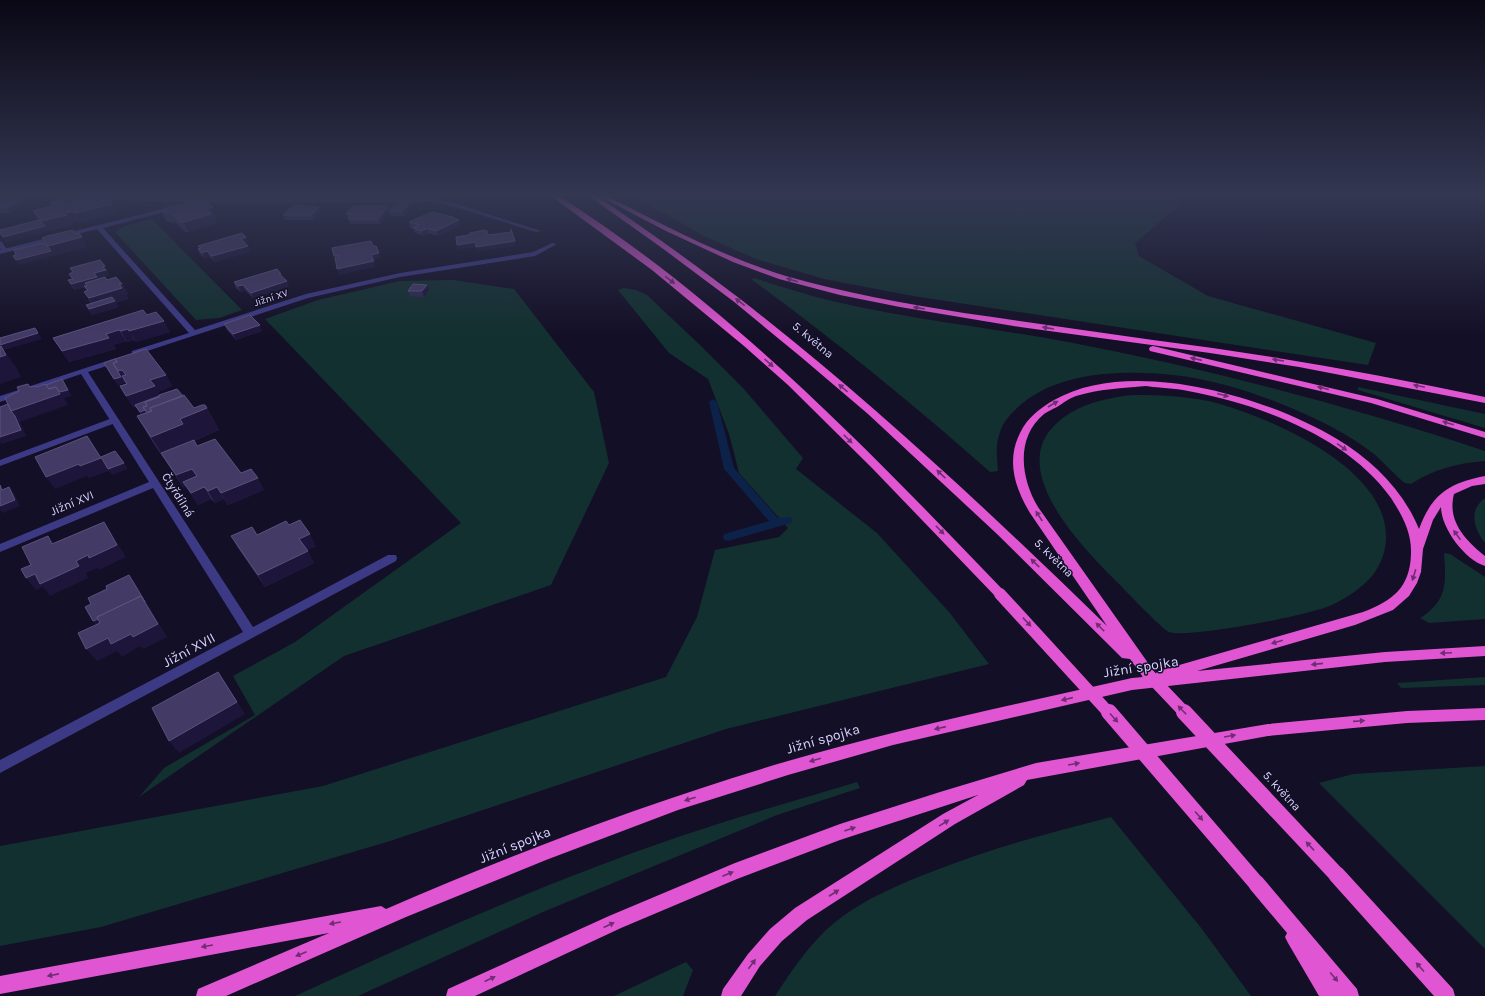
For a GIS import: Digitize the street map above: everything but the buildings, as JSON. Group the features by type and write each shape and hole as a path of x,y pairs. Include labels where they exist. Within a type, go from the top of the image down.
{"highway":[{"path":"621,242 661,273 763,358 800,392 934,525 1000,594 1132,738 1350,996"},
{"name":"5. května","path":"658,242 706,276 828,374 894,432 1063,590 1148,674 1336,874 1446,996"},
{"path":"694,242 753,267 811,285 873,300 1086,334 1235,354 1371,376 1485,400"},
{"path":"1086,334 1374,401 1485,435"},
{"path":"1132,684 1376,613 1391,605 1404,595 1412,583 1417,567 1418,552 1416,536 1404,510 1392,492 1375,472 1332,440 1305,425 1273,411 1212,392 1159,384 1114,385 1077,393 1048,407 1037,416 1028,428 1021,442 1018,456 1022,487 1031,504 1084,583 1148,674"},
{"path":"1418,552 1431,511 1439,500 1461,485 1485,480"},
{"path":"1449,492 1445,502 1446,514 1451,527 1460,540 1485,562"},
{"name":"Jižní spojka","path":"205,996 401,911 546,852 678,803 788,768 893,738 1132,684 1385,657 1485,651"},
{"path":"455,996 615,922 735,871 847,830 940,799 1036,770 1268,730 1407,717 1485,714"},
{"path":"730,996 754,960 776,935 801,914 949,820 1036,770"},
{"path":"1256,883 1293,936 1329,996"},
{"path":"0,985 401,911"}],"street":[{"path":"0,243 3,251 35,242"},
{"path":"113,242 194,334"},
{"name":"Jižní XV","path":"0,399 306,296 400,275 535,254 554,244"},
{"name":"Čtyřdílná","path":"83,371 251,634"},
{"path":"0,463 115,420"},
{"name":"Jižní XVI","path":"0,548 155,483"},
{"name":"Jižní XVII","path":"0,767 392,558"}],"green space":[{"path":"125,242 175,242 242,310 219,318 196,320"},
{"path":"718,242 1136,242 1139,256 1208,296 1376,343 1368,365 913,296 824,279 756,259"},
{"path":"754,278 830,301 926,319 1068,342 1226,376 1331,404 1485,451 1485,461 1465,463 1446,468 1428,474 1411,484 1406,483 1374,454 1353,439 1308,415 1244,390 1201,379 1173,375 1153,373 1112,373 1070,380 1051,387 1033,396 1017,408 1009,416 1001,428 998,437 998,471 990,472 873,373 813,325 751,279"},
{"path":"453,280 514,289 594,392 609,463 551,585 344,656 139,797 164,768 255,715 233,676 295,642 461,523 265,319 318,300 400,281"},
{"path":"624,288 636,290 647,295 743,388 803,458 796,469 877,533 949,612 989,664 726,729 390,841 101,927 0,946 0,846 323,786 666,677 697,617 715,550 779,537 788,528 739,473 729,434 708,379 669,353 618,290"},
{"path":"1358,387 1485,414 1485,428 1358,390"},
{"path":"1133,395 1177,396 1220,404 1269,422 1297,435 1324,451 1348,469 1368,490 1381,512 1386,542 1382,558 1375,572 1364,585 1354,592 1332,605 1320,609 1276,620 1223,629 1199,632 1169,632 1144,610 1070,531 1055,508 1044,486 1040,463 1043,442 1057,423 1065,416 1092,403"},
{"path":"1485,498 1485,543 1478,532 1474,520 1476,508"},
{"path":"1444,553 1450,554 1485,577 1485,619 1429,623 1420,618 1436,604 1443,590 1445,582"},
{"path":"1485,677 1485,685 1401,688 1397,683"},
{"path":"1485,766 1485,949 1319,783 1353,774"},
{"path":"857,782 860,788 777,815 543,912 358,996 295,996 486,911 632,853 747,815"},
{"path":"1111,817 1202,929 1251,996 775,996 802,957 825,931 858,906 884,892 911,880 981,854 1046,834"},
{"path":"686,962 693,970 683,996 614,996"}],"waterway":[{"path":"713,402 729,469 776,522"},
{"path":"776,522 787,520"},
{"path":"728,537 776,522"}]}
